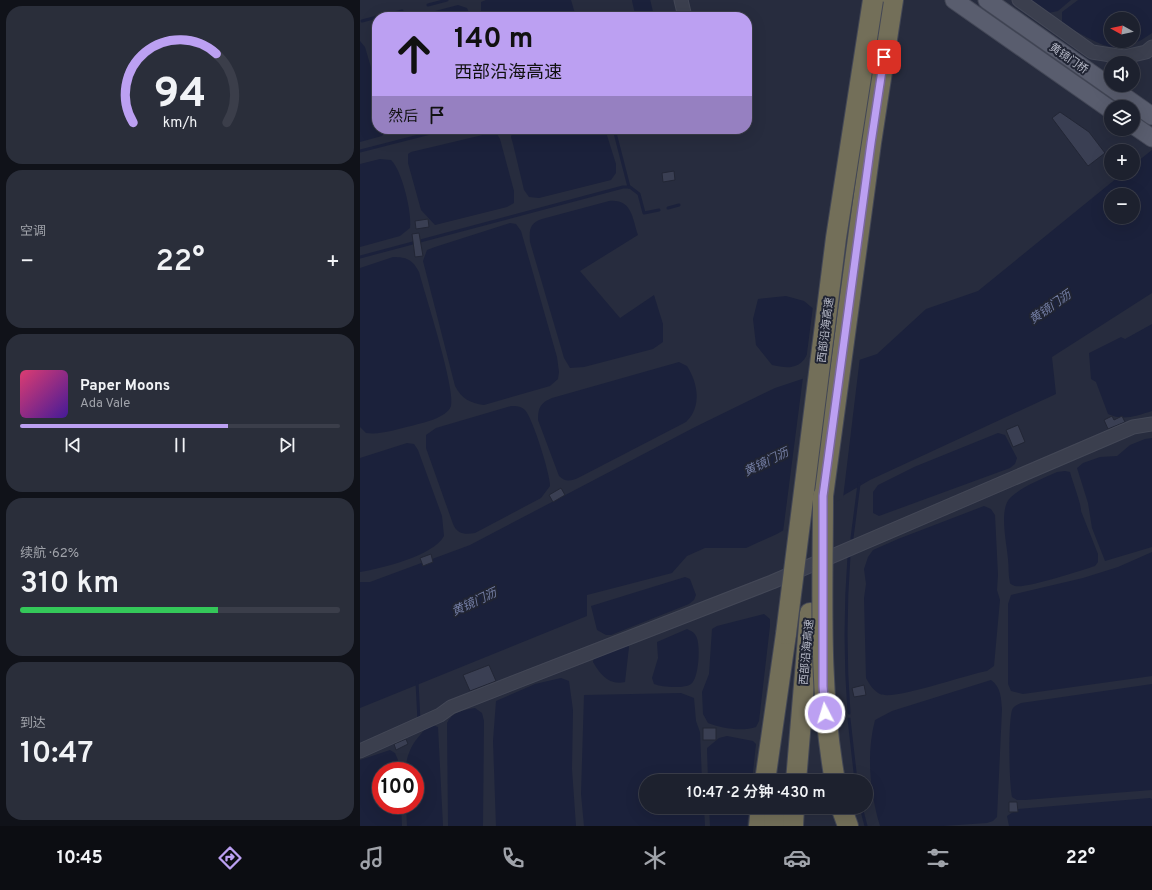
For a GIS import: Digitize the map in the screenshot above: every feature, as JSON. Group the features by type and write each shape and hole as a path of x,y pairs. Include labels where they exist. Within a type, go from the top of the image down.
{"highway":[{"name":"西部沿海高速","path":"777,774 786,634 836,238 873,0"},
{"name":"西部沿海高速","path":"797,774 810,613 823,496 871,143 893,0"},
{"path":"823,496 823,686 828,740 834,774"},
{"path":"765,774 786,634"},
{"path":"758,826 760,814"},
{"path":"774,826 775,814"},
{"path":"793,826 794,814"},
{"path":"844,814 848,826"}],"main road":[{"name":"黄镜门桥","path":"954,0 1104,105"},
{"name":"黄镜门桥","path":"986,0 1152,116"},
{"path":"1140,130 1152,138"}],"street":[{"path":"681,0 684,12"},
{"path":"1019,0 1092,52 1124,57 1146,52 1152,47"},
{"path":"360,751 440,715 451,707 772,582 1133,427 1152,424"}],"water":[{"path":"486,0 571,0 575,12 481,12 481,2"},
{"path":"1027,0 1071,0 1058,11 1048,13"},
{"path":"1078,0 1152,0 1152,33 1140,40 1140,12 1104,12 1104,45 1065,26 1062,22 1062,12"},
{"path":"458,5 467,8 469,12 431,12"},
{"path":"360,41 365,47 372,71 372,134 383,134 382,136 360,142"},
{"path":"487,134 497,134 500,139 514,191 514,203 507,207 435,225 421,210 408,163 408,154 411,152"},
{"path":"512,134 607,134 616,164 616,173 611,180 539,198 529,197 524,190 511,137"},
{"name":"黄镜门沥","path":"1152,150 1152,293 1052,357 1056,394 870,480 777,534 746,548 705,548 687,556 672,573 587,595 587,616 360,708 360,582 370,582 470,545 695,427 775,388 877,354 926,309 978,291 1104,188 1104,224 1140,224 1140,188 1105,188 1114,180 1140,180 1140,159"},
{"path":"380,159 391,160 399,173 408,203 410,228 400,236 360,247 360,164"},
{"path":"609,201 617,201 627,206 630,210 638,235 580,271 620,318 654,295 663,324 663,342 653,349 584,367 570,368 564,358 530,242 530,230 535,222 542,219"},
{"path":"510,223 516,224 521,231 557,357 559,372 558,379 550,386 484,405 467,400 455,386 423,261 427,250"},
{"path":"393,257 409,260 419,272 445,362 449,381 451,406 445,414 427,422 395,430 366,433 360,427 360,268"},
{"path":"786,296 804,301 816,311 813,335 808,352 799,364 791,367 772,365 756,345 753,319 758,299"},
{"path":"1152,324 1152,411 1135,416 1124,417 1108,414 1096,382 1091,379 1089,353 1121,337 1125,339"},
{"path":"679,362 687,366 691,373 697,395 694,409 686,422 578,478 568,480 559,476 538,420 538,412 542,404 552,398"},
{"path":"511,406 522,408 528,415 540,447 550,486 541,498 475,533 468,534 459,532 453,524 426,448 426,435 436,428"},
{"path":"998,433 1005,435 1017,458 1015,464 1010,468 879,516 873,513 873,492 878,485 914,467"},
{"path":"1152,438 1152,547 1105,561 1092,528 1088,503 1077,468 1083,463 1100,457 1117,456 1130,445"},
{"path":"407,443 414,444 418,450 442,516 444,536 429,550 418,555 381,568 360,572 360,458"},
{"path":"1057,472 1070,472 1081,511 1098,554 1098,562 1095,566 1054,579 1030,585 1015,586 1010,583 1009,580 1004,526 1007,502 1016,493 1027,486"},
{"path":"984,506 991,509 995,515 998,575 997,590 1000,600 994,666 987,671 915,691 900,694 880,694 872,687 866,678 864,598 866,584 864,569 868,557 873,550 898,539"},
{"path":"1152,552 1152,676 1023,694 1011,691 1008,684 1008,604 1011,595 1083,578 1118,567"},
{"path":"685,577 690,579 696,595 694,600 689,604 611,635 606,635 597,630 591,606"},
{"path":"764,614 770,619 770,626 759,721 756,727 732,729 708,723 703,714 702,692 709,674 712,629 717,626"},
{"path":"687,629 695,635 698,640 699,653 694,681 688,686 683,687 667,687 654,684 652,678 658,658 657,642"},
{"path":"628,645 625,682 619,683 610,681 602,675 593,662 594,657"},
{"path":"561,678 569,681 573,710 572,769 576,826 496,826 493,741 496,701 535,684"},
{"path":"991,680 997,686 1001,697 1002,709 997,817 993,821 987,823 943,826 880,826 873,794 873,774 870,773 872,733 875,720 892,711"},
{"path":"1152,684 1152,790 1025,800 1017,800 1012,797 1009,740 1012,710 1014,707 1021,703"},
{"path":"681,693 694,698 696,721 700,732 702,774 639,774 639,814 704,814 705,826 584,826 581,794 584,695"},
{"path":"475,708 482,713 484,721 483,826 448,826 447,723 455,714"},
{"path":"430,724 438,727 443,826 407,826 406,814 424,814 424,762 406,762 413,745"},
{"path":"727,736 753,741 756,744 753,774 708,774 707,748 719,738"},
{"path":"390,750 395,753 398,762 372,762 372,814 401,814 402,826 360,826 360,760"},
{"path":"1152,799 1152,826 1009,826 1007,816 1018,809"},
{"path":"709,814 748,814 747,826 710,826"}],"pier":[{"path":"813,306 818,311 810,356 806,361"},
{"path":"860,357 843,498 783,532 803,377"}],"building":[{"path":"1060,112 1089,132 1104,154 1088,166 1052,118"},
{"path":"674,171 675,180 663,182 662,173"},
{"path":"428,219 429,227 416,229 415,221"},
{"path":"419,233 423,256 415,257 412,234"},
{"path":"1112,416 1114,420 1122,416 1125,422 1108,429 1104,420"},
{"path":"1018,425 1025,442 1013,447 1006,430"},
{"path":"561,488 565,495 553,502 549,495"},
{"path":"431,554 433,562 423,566 420,558"},
{"path":"489,665 496,681 470,691 463,675"},
{"path":"864,685 866,695 854,697 852,688"},
{"path":"703,728 716,728 716,740 703,740"},
{"path":"406,739 408,744 396,750 394,744"},
{"path":"1009,802 1017,802 1018,812 1009,812"}],"waterway":[{"path":"428,5 447,0"},
{"path":"641,0 644,12"},
{"path":"398,12 402,11"},
{"path":"362,21 372,18"},
{"path":"360,151 426,134"},
{"path":"615,134 629,187"},
{"path":"360,257 623,187 630,187 639,194 644,213 659,210"},
{"path":"668,208 679,205"},
{"path":"852,538 859,484"},
{"path":"849,556 846,634 849,713"},
{"path":"417,682 419,721"},
{"path":"849,719 855,774"},
{"path":"863,814 866,826"}],"route":[{"path":"825,713 823,686 823,496 884,57"}]}
